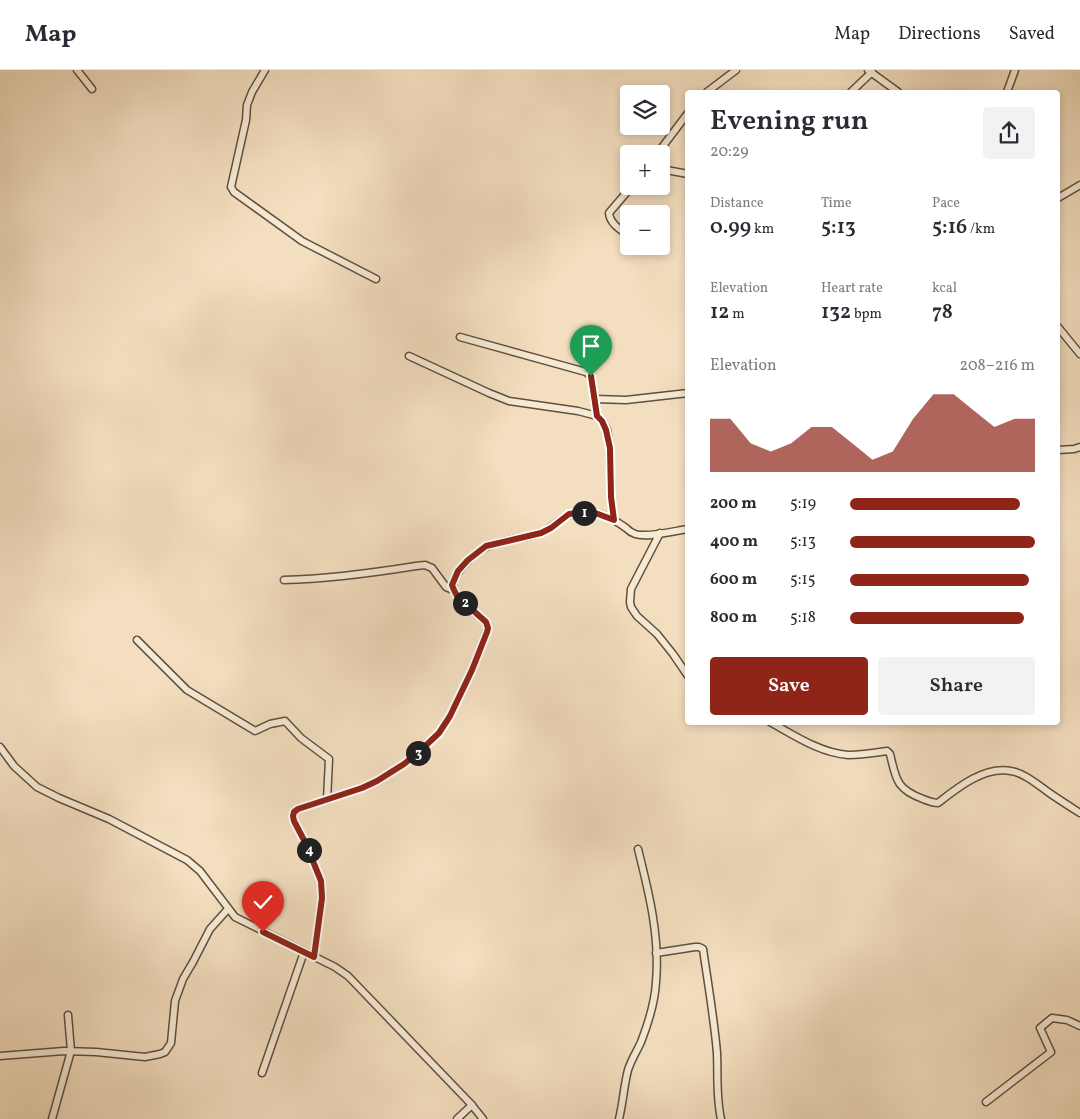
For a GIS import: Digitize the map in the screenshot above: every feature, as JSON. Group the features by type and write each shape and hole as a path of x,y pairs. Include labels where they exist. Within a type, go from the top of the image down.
{"street":[{"path":"77,70 92,89"},
{"path":"265,70 247,105 246,120 231,183 232,190 302,242 376,279"},
{"path":"709,90 736,70"},
{"path":"1008,90 1015,70"},
{"path":"853,90 870,71 895,90"},
{"path":"664,145 685,117"},
{"path":"670,171 685,173"},
{"path":"1060,197 1080,185"},
{"path":"620,229 612,222 609,212 624,195"},
{"path":"1060,329 1080,354"},
{"path":"460,337 586,372 591,376 597,416"},
{"path":"409,356 509,401 578,411 597,416 602,421 606,430 610,448 611,497 614,520"},
{"path":"595,399 626,400 685,393"},
{"path":"1060,450 1080,447"},
{"path":"314,957 322,898 321,881 306,844 294,821 294,812 377,781 404,764 439,733 450,716 472,670 488,628 486,622 457,596 452,585 458,571 468,560 486,546 541,533 569,514 588,512 598,514 614,520 634,534 651,535 685,529"},
{"path":"660,533 631,589 630,602 637,616 656,634 685,672"},
{"path":"284,580 315,579 425,566 432,568 446,587 454,590"},
{"path":"137,640 187,690 255,731 270,724 285,721 302,738 329,759 327,800"},
{"path":"776,725 811,744 832,752 848,755 887,751 890,754 896,780 903,788 917,797 935,803 938,803 976,776 999,771 1011,771 1026,777 1080,813"},
{"path":"0,747 14,766 37,787 109,819 187,860 200,871 235,917 335,967 348,976 472,1105 483,1119"},
{"path":"619,1119 628,1069 641,1041 656,983 656,931 638,849"},
{"path":"0,1056 72,1051 145,1057 165,1052 171,1043 175,1001 183,979 210,929 228,909"},
{"path":"656,953 695,947 703,949 711,1004 718,1093 722,1119"},
{"path":"262,1073 304,952"},
{"path":"52,1119 72,1051 68,1016"},
{"path":"986,1102 1051,1052 1040,1028 1052,1018 1067,1020 1080,1026"},
{"path":"457,1119 472,1105"}],"route":[{"path":"263,932 314,957 320,922 321,881 306,844 294,821 294,812 311,804 362,788 377,781 404,764 421,750 439,733 450,716 472,670 488,628 486,622 457,596 452,585 458,571 468,560 486,546 541,533 569,514 588,512 614,520 611,497 610,448 606,430 602,421 597,416 591,376"}]}
